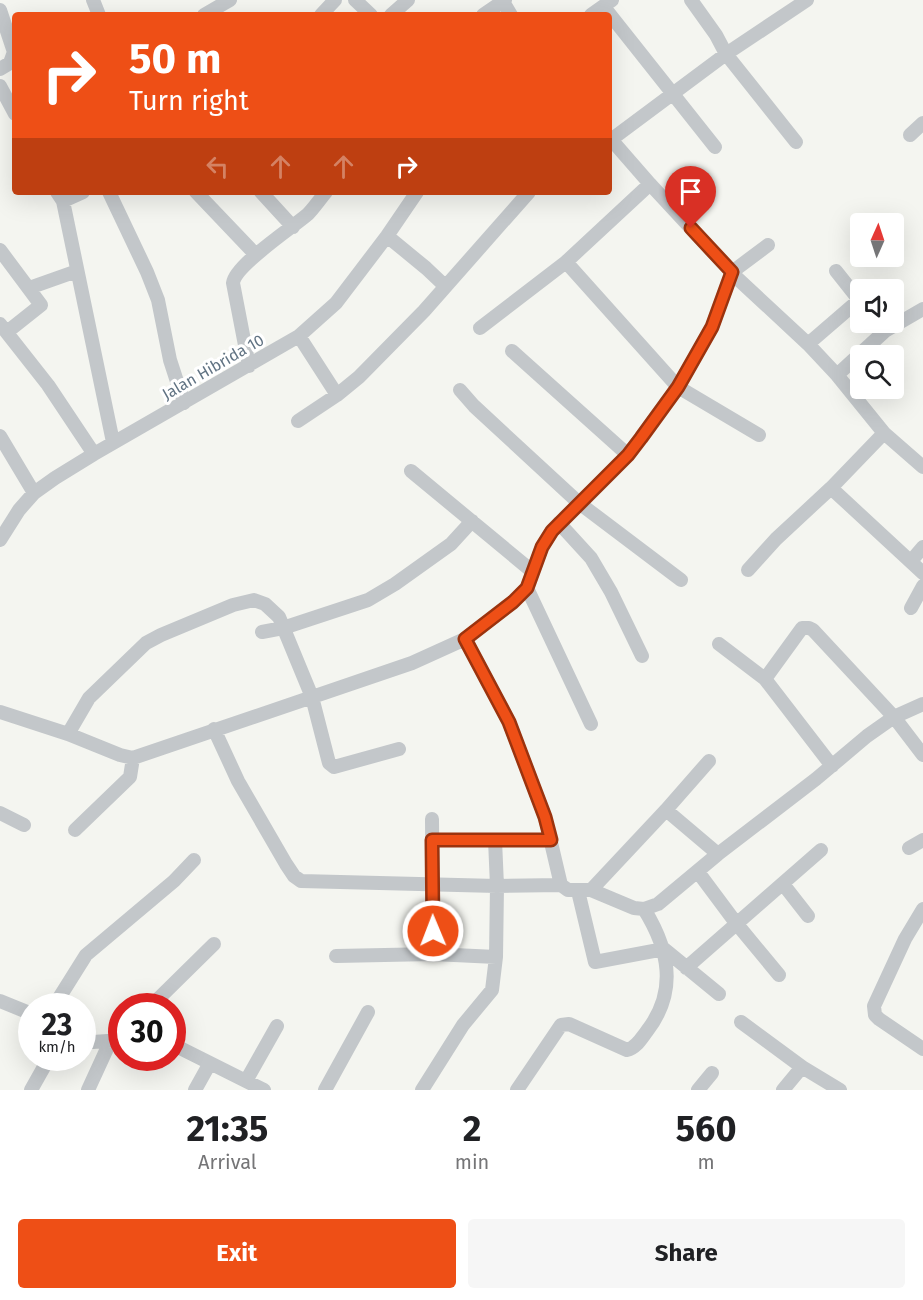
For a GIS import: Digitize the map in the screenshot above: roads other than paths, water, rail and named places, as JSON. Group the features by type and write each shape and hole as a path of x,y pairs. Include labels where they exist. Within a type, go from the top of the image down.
{"street":[{"path":"209,12 229,0"},
{"path":"324,12 335,0"},
{"path":"355,0 368,12"},
{"path":"394,12 408,0"},
{"path":"691,0 716,35 726,54 796,142"},
{"path":"612,137 726,54 807,0"},
{"path":"487,12 503,1"},
{"path":"595,12 608,3 672,95 715,147"},
{"path":"0,10 12,46"},
{"path":"0,69 10,63 12,58"},
{"path":"0,86 12,108"},
{"path":"910,135 923,123"},
{"path":"612,140 732,272 837,375 884,433 923,467"},
{"path":"480,328 566,262 650,184"},
{"path":"110,195 158,300 170,360 184,403"},
{"path":"199,195 256,255"},
{"path":"264,195 293,226"},
{"path":"249,366 233,281 234,276 256,255 310,212 324,195"},
{"name":"Jalan Hibrida 10","path":"0,540 34,493 113,442 299,336 336,303 415,195"},
{"path":"298,421 359,377 424,311 527,195"},
{"path":"60,196 113,442"},
{"path":"387,236 445,286"},
{"path":"0,712 133,758 412,663 465,639 513,602 527,588 542,547 559,523 628,455 678,387 712,327 732,272 768,244"},
{"path":"0,250 40,302 41,307 3,328 48,386 93,454"},
{"path":"566,262 678,387 759,435"},
{"path":"28,288 77,270"},
{"path":"807,344 860,300 836,270"},
{"path":"837,375 885,331 923,309"},
{"path":"299,336 337,395"},
{"path":"512,351 628,455"},
{"path":"460,390 474,406 579,503 681,580"},
{"path":"748,570 776,539 831,488 884,433"},
{"path":"0,436 34,493"},
{"path":"411,471 533,572"},
{"path":"831,488 923,573"},
{"path":"262,632 283,628 368,600 395,584 451,544 472,521"},
{"path":"559,523 591,558 612,592 642,656"},
{"path":"911,561 923,547"},
{"path":"911,608 923,586"},
{"path":"527,588 591,724"},
{"path":"68,734 89,698 146,643 243,602 254,600 265,604 279,617 312,697 331,765 399,749"},
{"path":"765,679 802,628 809,628 894,717 923,755"},
{"path":"465,639 509,722 545,817 561,885"},
{"path":"719,644 765,679 832,766"},
{"path":"214,729 238,781 297,879 307,882 561,885 568,890 584,890 624,905 644,909 658,903 698,872 867,736 894,717 923,704"},
{"path":"75,830 130,777 133,758"},
{"path":"584,890 666,810 709,761"},
{"path":"666,810 718,854"},
{"path":"0,813 24,825"},
{"path":"432,819 433,954"},
{"path":"432,840 551,840"},
{"path":"422,1090 463,1025 492,990 496,957 495,840"},
{"path":"909,848 923,840"},
{"path":"687,968 821,850"},
{"path":"62,993 86,955 174,881 194,860"},
{"path":"698,872 779,975"},
{"path":"783,884 808,916"},
{"path":"584,890 595,962 664,949"},
{"path":"517,1090 561,1025 569,1024 623,1049 633,1048 652,1024 662,1006 667,977 664,949 657,930 644,909"},
{"path":"923,909 905,939 874,1006 875,1015 879,1019 923,1049"},
{"path":"164,993 214,944"},
{"path":"664,949 719,994"},
{"path":"336,956 433,954 496,957"},
{"path":"0,1001 18,1008"},
{"path":"325,1090 368,1012"},
{"path":"741,1022 793,1078 840,1090"},
{"path":"246,1081 277,1026"},
{"path":"186,1051 264,1090"},
{"path":"88,1090 108,1055"},
{"path":"195,1090 210,1063"},
{"path":"32,1090 42,1071"},
{"path":"698,1090 712,1073"}]}
